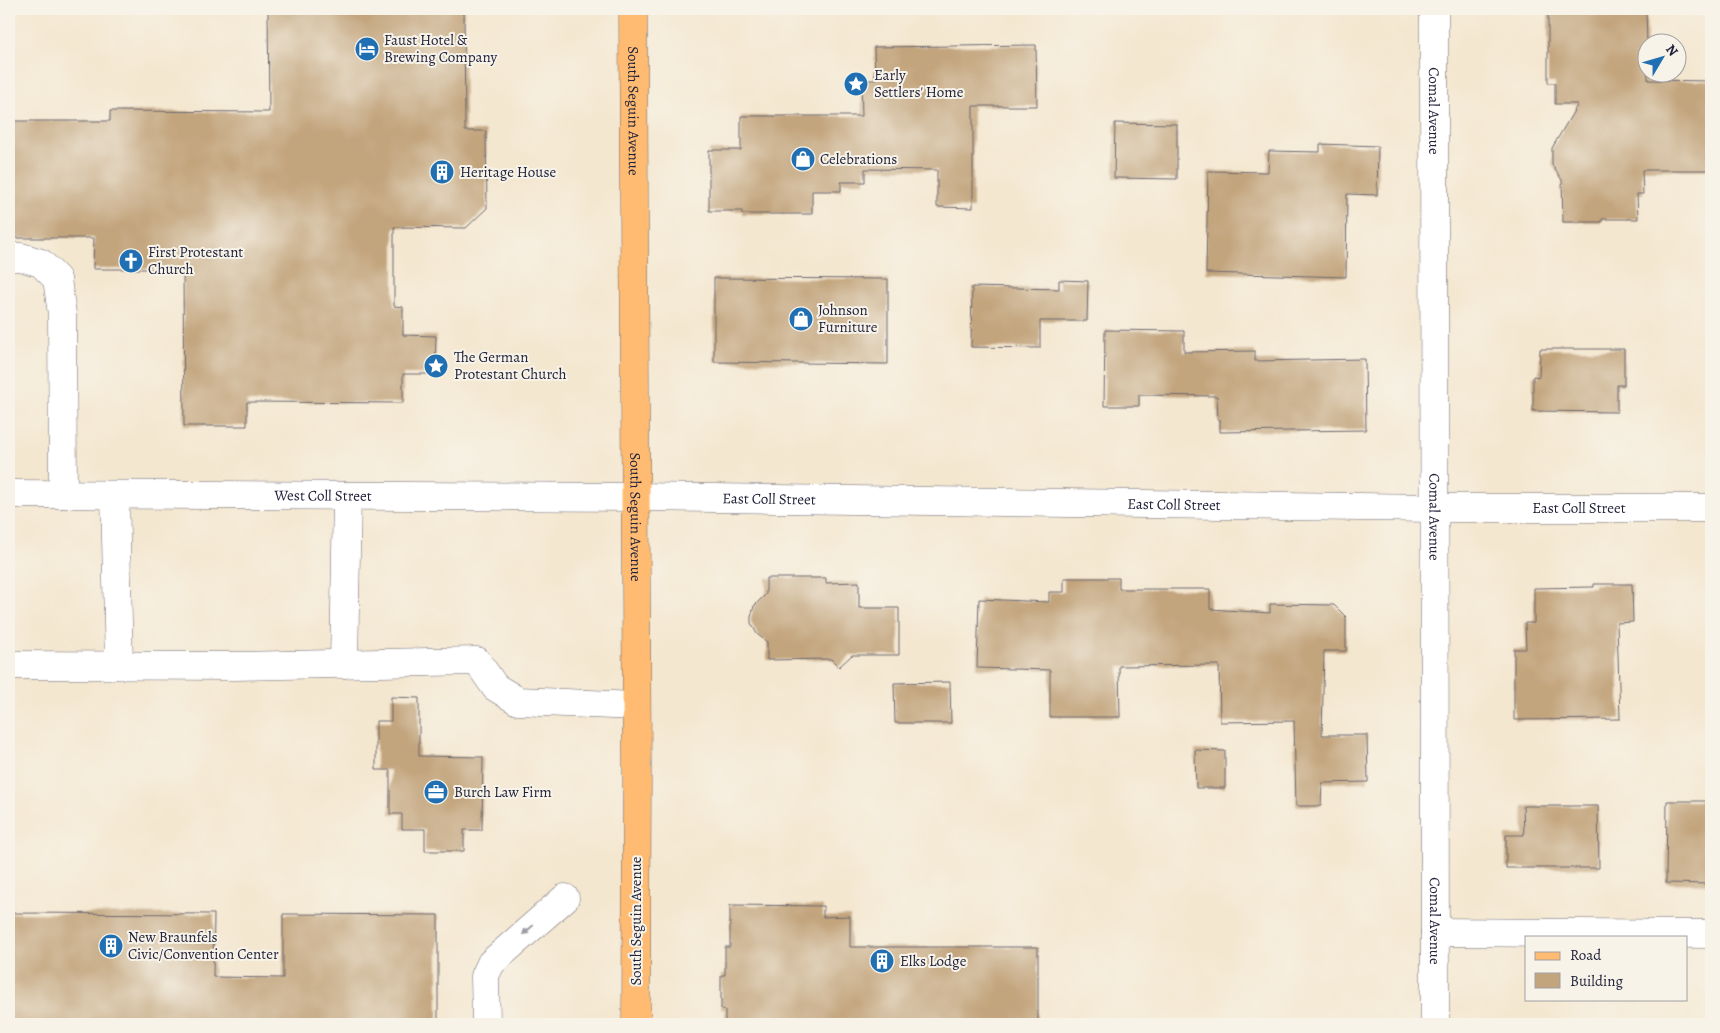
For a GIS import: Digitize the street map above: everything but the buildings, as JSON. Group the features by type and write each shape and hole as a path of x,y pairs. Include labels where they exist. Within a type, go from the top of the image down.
{"main road":[{"name":"South Seguin Avenue","path":"633,9 636,497 636,1024"}],"street":[{"name":"Comal Avenue","path":"1434,9 1435,1024"},
{"path":"9,257 21,257 41,263 57,280 62,314 64,494"},
{"name":"West Coll Street","path":"9,494 636,497"},
{"path":"115,495 119,665"},
{"path":"344,664 347,496"},
{"name":"East Coll Street","path":"636,497 1435,508 1711,508"},
{"path":"9,666 234,666 478,661 495,687 518,701 636,706"},
{"path":"486,1024 485,976 491,962 565,898"},
{"path":"1435,932 1711,934"}],"place":[{"name":"Faust Hotel & Brewing Company","path":"367,49"},
{"name":"Early Settlers' Home","path":"856,84"},
{"name":"Celebrations","path":"803,159"},
{"name":"Heritage House","path":"442,172"},
{"name":"First Protestant Church","path":"131,261"},
{"name":"Johnson Furniture","path":"801,319"},
{"name":"The German Protestant Church","path":"436,366"},
{"name":"Burch Law Firm","path":"436,792"},
{"name":"New Braunfels Civic/Convention Center","path":"111,946"},
{"name":"Elks Lodge","path":"882,961"}]}
